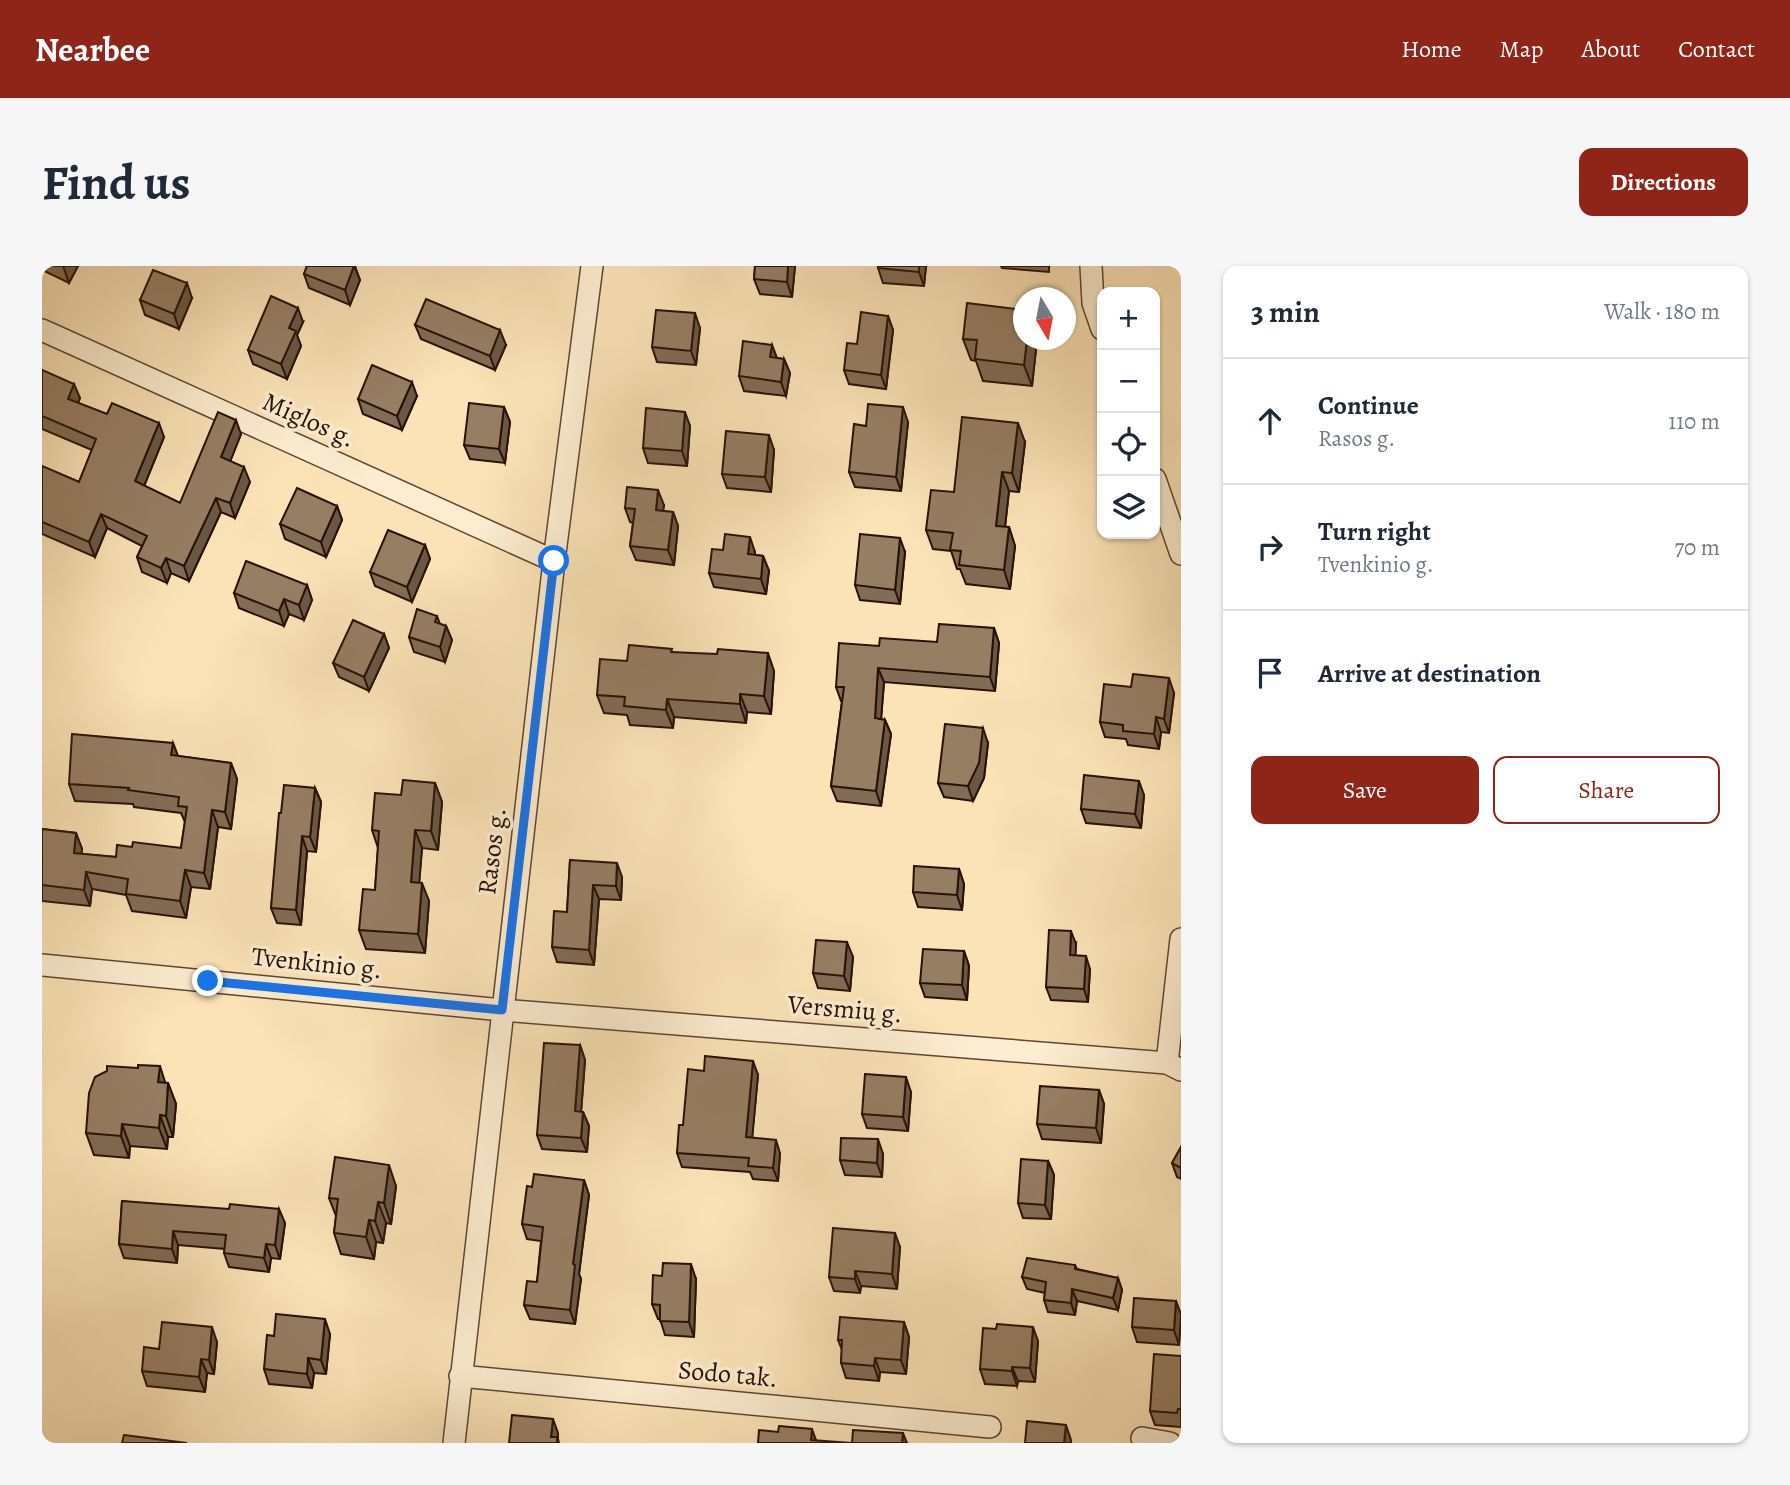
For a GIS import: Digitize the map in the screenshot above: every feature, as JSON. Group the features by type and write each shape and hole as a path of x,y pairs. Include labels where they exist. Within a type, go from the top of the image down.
{"street":[{"name":"Rasos g.","path":"454,1443 554,561 592,266"},
{"path":"1091,266 1093,303 1097,315"},
{"name":"Miglos g.","path":"42,330 554,561"},
{"path":"1160,493 1181,554"},
{"path":"1174,1067 1181,939"},
{"name":"Tvenkinio g.","path":"42,965 502,1010"},
{"name":"Versmių g.","path":"502,1010 1174,1067"},
{"name":"Sodo tak.","path":"460,1376 990,1427"},
{"path":"1142,1438 1170,1443"}],"building":[{"path":"307,266 354,266 345,290 304,274"},
{"path":"755,266 788,266 787,282 754,279"},
{"path":"919,266 919,272 878,268"},
{"path":"153,270 187,283 174,314 140,300"},
{"path":"271,296 298,308 289,328 296,331 281,364 248,350"},
{"path":"426,299 500,330 490,356 415,325"},
{"path":"967,303 1013,309 1013,350 1026,350 1024,365 975,359 977,340 963,339"},
{"path":"656,310 695,313 691,351 652,347"},
{"path":"861,312 888,316 881,375 844,370 847,343 857,344"},
{"path":"743,341 772,345 770,357 784,359 781,382 739,376"},
{"path":"372,365 412,382 397,416 358,399"},
{"path":"42,370 74,384 68,399 107,414 112,403 159,423 135,481 180,503 218,412 236,420 221,457 244,467 230,503 216,498 184,566 166,558 161,568 137,557 147,536 101,514 89,542 42,522 42,466 79,482 96,439 42,416"},
{"path":"469,403 504,407 499,449 464,445"},
{"path":"868,404 903,407 896,477 849,472 854,424 866,426"},
{"path":"646,408 685,412 682,451 643,448"},
{"path":"962,417 1018,423 1012,473 1002,472 996,526 1009,527 1004,570 959,565 961,551 950,550 953,533 926,530 931,490 954,492"},
{"path":"726,431 769,435 765,477 722,474"},
{"path":"627,487 658,490 656,510 673,512 668,550 630,546 635,509 625,508"},
{"path":"297,488 337,506 321,542 280,524"},
{"path":"388,530 425,545 407,587 370,572"},
{"path":"725,534 750,537 748,554 763,556 761,579 709,573 712,549 723,550"},
{"path":"860,534 900,538 895,590 855,585"},
{"path":"246,561 307,585 299,605 284,599 279,611 234,593"},
{"path":"417,609 437,616 435,622 446,626 440,647 409,637"},
{"path":"353,620 384,634 364,677 333,663"},
{"path":"939,624 994,628 990,677 878,668 875,718 885,720 876,791 831,786 844,687 836,687 839,643 879,646 880,638 937,642"},
{"path":"629,645 672,649 671,652 717,654 718,649 768,653 764,696 740,694 740,704 667,699 666,710 624,706 625,697 597,695 600,659 627,661"},
{"path":"1133,674 1169,678 1164,719 1156,717 1154,734 1123,731 1123,725 1100,722 1104,684 1131,687"},
{"path":"945,724 983,728 979,763 968,786 938,783"},
{"path":"72,734 173,743 171,755 231,763 225,812 212,810 204,873 185,870 180,901 126,894 128,879 86,872 84,890 42,885 42,829 76,833 74,853 116,857 117,845 132,847 133,842 181,848 187,807 178,806 179,797 128,790 129,788 69,784"},
{"path":"1084,775 1139,781 1135,814 1081,809"},
{"path":"403,780 435,783 431,831 415,830 411,882 422,883 418,934 359,930 363,889 375,890 379,831 372,830 375,793 401,795"},
{"path":"284,785 315,788 310,837 302,836 296,910 271,908"},
{"path":"570,860 617,863 616,886 593,885 589,950 552,947 554,911 567,912"},
{"path":"914,866 959,869 957,895 913,892"},
{"path":"1049,930 1071,931 1070,955 1086,956 1084,989 1046,987"},
{"path":"816,940 847,942 844,976 813,973"},
{"path":"923,949 964,951 962,985 920,983"},
{"path":"544,1043 580,1045 575,1111 583,1112 581,1138 537,1135"},
{"path":"705,1056 753,1061 746,1137 776,1140 773,1168 748,1166 749,1158 677,1153 679,1125 683,1125 688,1069 704,1071"},
{"path":"138,1065 160,1066 158,1082 168,1083 166,1116 160,1115 159,1128 122,1124 121,1136 86,1133 89,1093 95,1077 107,1071 107,1066 138,1068"},
{"path":"865,1074 906,1077 903,1117 862,1114"},
{"path":"1040,1086 1099,1090 1096,1128 1037,1124"},
{"path":"841,1138 878,1139 877,1163 840,1160"},
{"path":"1181,1147 1181,1168 1172,1163"},
{"path":"335,1157 389,1165 384,1203 378,1202 375,1221 369,1220 366,1237 334,1233 338,1199 329,1198"},
{"path":"1021,1159 1048,1161 1045,1205 1018,1203"},
{"path":"534,1174 584,1180 570,1310 524,1305 527,1281 537,1282 543,1227 522,1224 527,1186 532,1187"},
{"path":"122,1201 229,1209 230,1204 279,1209 275,1245 266,1244 264,1258 224,1253 226,1235 173,1231 172,1249 119,1244"},
{"path":"833,1228 895,1233 892,1274 855,1271 855,1279 829,1277"},
{"path":"1027,1258 1075,1265 1075,1269 1118,1278 1113,1298 1072,1289 1071,1303 1044,1300 1046,1282 1022,1277"},
{"path":"663,1263 691,1264 689,1322 660,1321 660,1305 652,1304 653,1275 662,1276"},
{"path":"1134,1298 1176,1301 1174,1330 1132,1327"},
{"path":"276,1314 325,1319 321,1360 308,1358 307,1374 264,1369 267,1335 274,1336"},
{"path":"840,1317 904,1322 901,1360 875,1358 874,1366 841,1363 842,1340 838,1340"},
{"path":"162,1322 212,1327 209,1360 201,1359 199,1377 142,1371 144,1347 159,1349"},
{"path":"997,1324 1033,1327 1030,1368 1012,1367 1012,1371 980,1369 983,1328 996,1329"},
{"path":"1154,1354 1181,1356 1181,1409 1178,1409 1177,1413 1150,1411"},
{"path":"512,1415 553,1419 551,1437 557,1437 557,1443 509,1443"},
{"path":"1027,1421 1066,1425 1064,1443 1025,1443"},
{"path":"779,1426 812,1429 811,1440 852,1443 758,1443 759,1430 778,1432"},
{"path":"853,1430 903,1433 902,1443 852,1443"},
{"path":"124,1435 187,1443 122,1443"}],"route":[{"path":"208,981 502,1010 554,561"}]}
